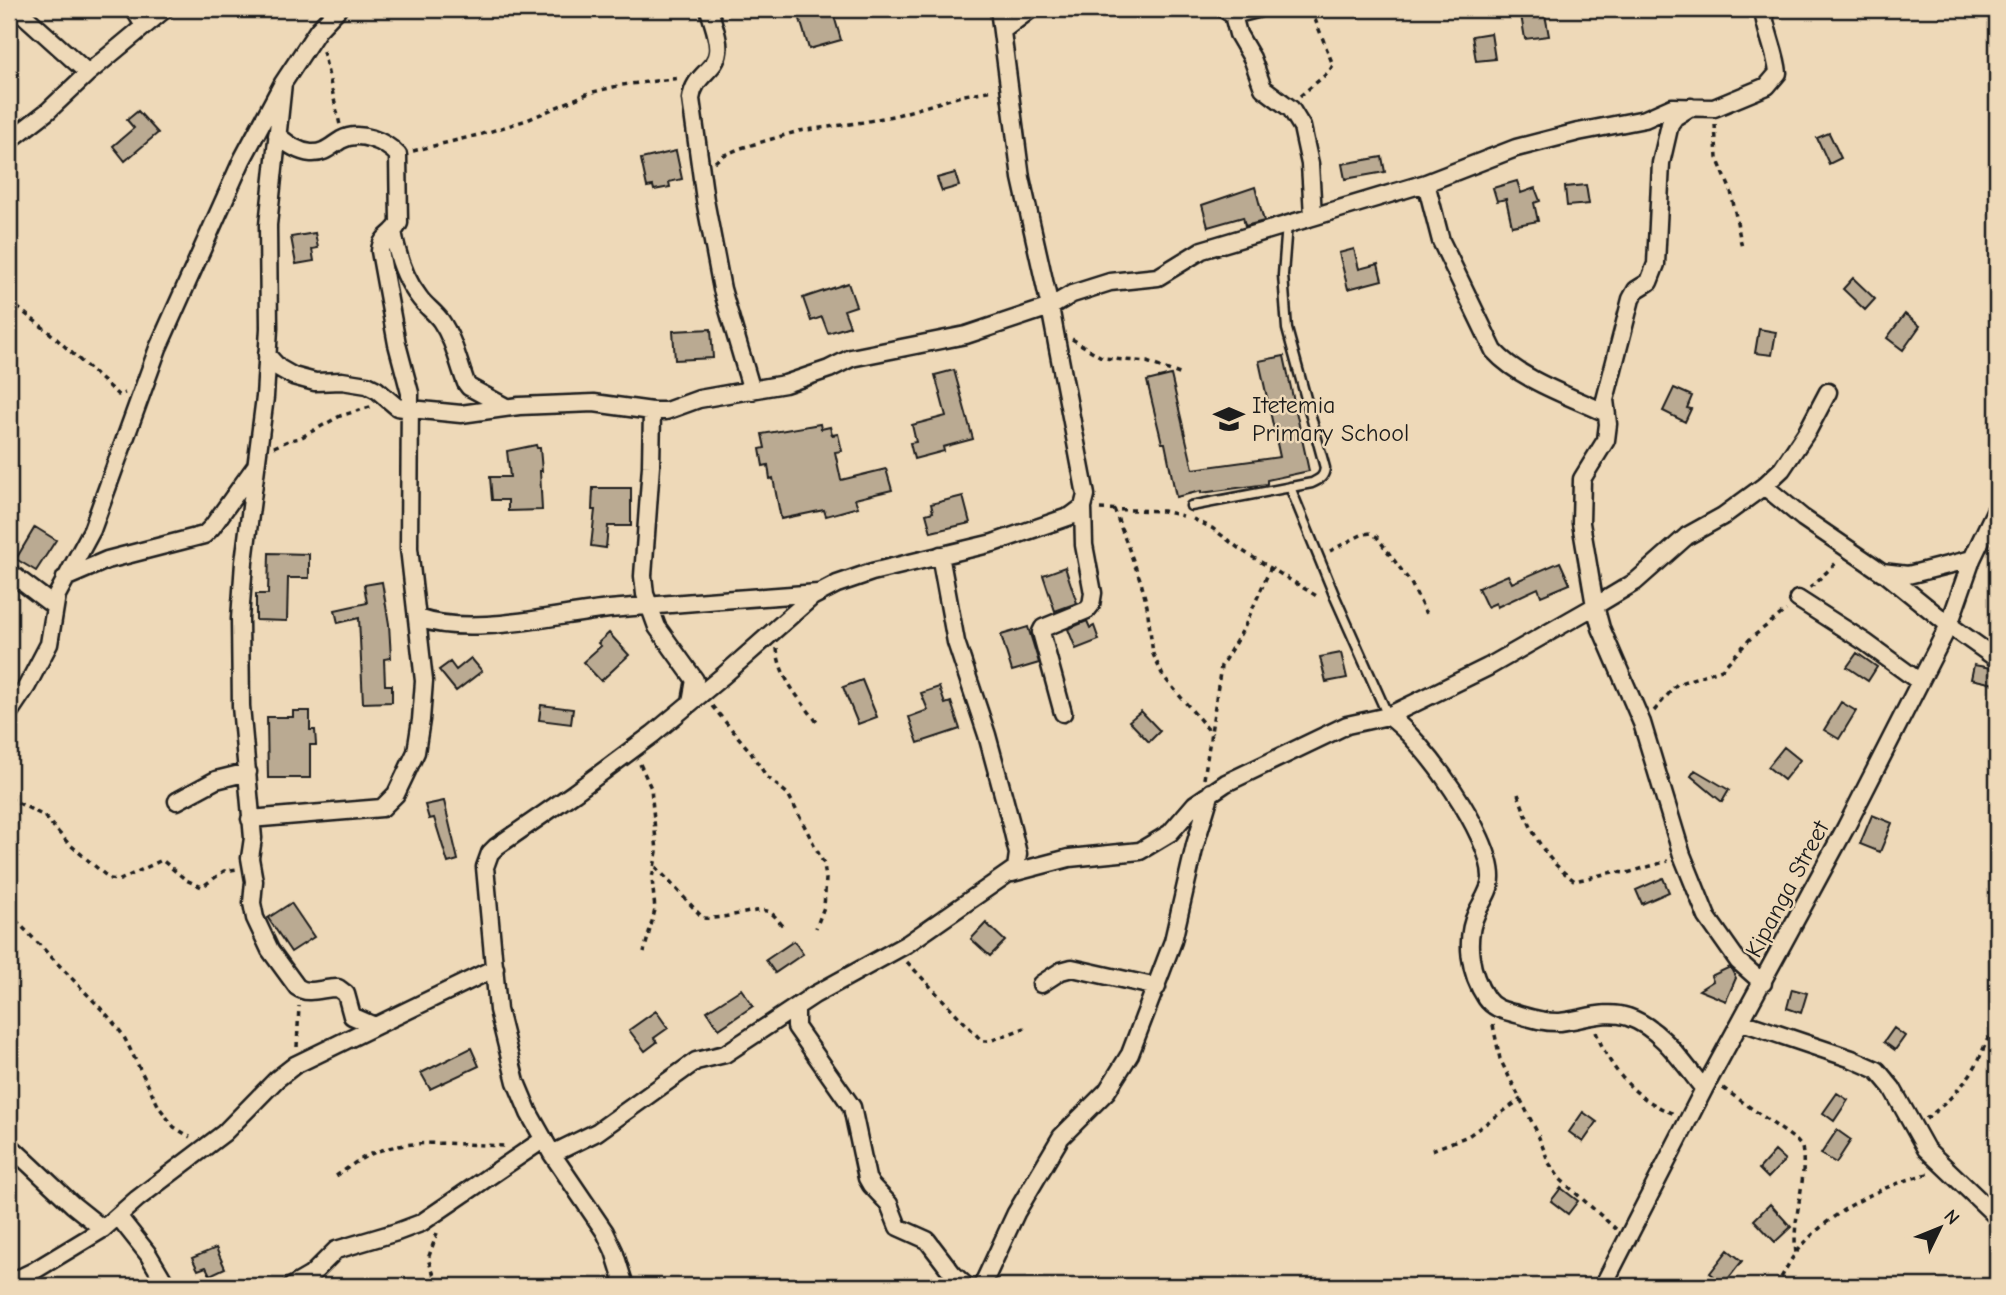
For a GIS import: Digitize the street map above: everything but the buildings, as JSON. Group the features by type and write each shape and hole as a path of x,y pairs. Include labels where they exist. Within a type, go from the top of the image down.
{"street":[{"path":"18,9 88,73"},
{"path":"134,9 144,26"},
{"path":"9,141 48,111 88,73 165,9"},
{"path":"9,713 27,687 49,644 54,606 65,578 93,530 158,348 242,160 283,83 320,28 338,9"},
{"path":"709,9 718,54 692,90 691,99 722,289 751,391"},
{"path":"999,9 1021,178 1052,314 1086,495 1083,508 1084,545 1093,593 1091,605 1087,610 1044,628 1041,632 1063,713"},
{"path":"1003,30 1031,9"},
{"path":"1257,9 1228,12 1252,58 1263,88 1291,109 1302,127 1310,164 1313,216"},
{"path":"267,355 279,368 293,376 315,382 342,381 367,385 397,407 461,414 506,407 603,403 666,411 699,400 785,384 829,369 851,358 966,335 1052,314 1072,294 1110,282 1158,277 1202,250 1426,183 1516,148 1645,119 1672,107 1714,108 1760,90 1772,83 1777,75 1763,9"},
{"path":"283,83 268,225 270,279 267,355 240,619 241,706 253,846 250,866 254,881 252,903 255,918 270,950 291,981 302,991 338,988 346,995 352,1016 375,1026"},
{"path":"1691,107 1675,117 1670,124 1661,163 1656,264 1649,282 1636,290 1631,299 1617,346 1615,367 1605,400 1608,432 1606,440 1582,479 1581,523 1601,628 1642,723 1684,861 1707,917 1722,941 1738,961 1763,983"},
{"path":"250,818 382,808 396,794 416,751 424,681 410,548 410,393 397,344 380,251 383,239 399,223 398,155 373,139 345,138 323,152 312,153 293,148 276,135"},
{"path":"1426,183 1441,240 1494,351 1500,358 1543,384 1606,412"},
{"path":"393,231 403,268 418,296 450,335 466,383 506,407"},
{"path":"1012,873 1069,858 1140,851 1170,833 1206,795 1249,771 1347,725 1388,716 1488,667 1595,606 1635,582 1688,536 1723,516 1764,486 1782,469 1808,430 1828,392"},
{"path":"652,411 643,576 645,594 657,626 695,680 697,697"},
{"path":"65,578 107,560 204,535 257,462"},
{"path":"1764,486 1802,518 1886,574 1949,625 1997,659"},
{"name":"Kipanga Street","path":"1610,1284 1628,1239 1707,1084 1763,983 1949,625 1972,559 1997,507"},
{"path":"625,1286 605,1232 552,1153 537,1143 516,1082 498,1010 485,867 490,853 633,750 812,597 837,584 872,572 993,543 1072,516 1083,508"},
{"path":"552,1153 597,1132 687,1066 725,1054 796,1007 896,950 1016,868 1018,854 987,735 956,642 940,555"},
{"path":"1886,574 1909,575 1972,559"},
{"path":"9,572 54,606"},
{"path":"418,618 448,626 649,606 821,593"},
{"path":"1798,599 1865,642 1920,682"},
{"path":"1388,716 1404,728 1443,777 1486,850 1491,883 1475,917 1470,944 1475,975 1488,1002 1496,1008 1551,1022 1618,1014 1645,1025 1707,1084"},
{"path":"177,801 216,780 248,772"},
{"path":"982,1286 1016,1213 1061,1137 1107,1091 1130,1054 1172,941 1206,795"},
{"path":"9,1283 103,1229 224,1133 276,1079 295,1065 495,968"},
{"path":"1041,984 1061,971 1072,968 1157,987"},
{"path":"796,1007 796,1027 852,1107 865,1170 871,1185 889,1204 898,1227 927,1240 953,1274 966,1286"},
{"path":"1742,1022 1877,1070 1892,1088 1926,1149 1997,1217"},
{"path":"292,1286 311,1275 336,1250 421,1223 537,1143"},
{"path":"9,1146 103,1229"},
{"path":"118,1216 148,1254 167,1286"}],"lane":[{"path":"1191,506 1290,487 1322,478 1325,468 1287,329 1283,275 1287,224"},
{"path":"1290,487 1388,716"}],"path":[{"path":"1291,109 1333,65 1311,9"},
{"path":"320,28 324,60 345,138"},
{"path":"398,155 527,120 589,93 656,79 700,77"},
{"path":"702,177 717,160 727,154 799,131 864,122 964,95 1010,88"},
{"path":"1714,108 1717,158 1731,191 1742,248"},
{"path":"9,301 49,332 118,394 124,394 128,389"},
{"path":"1052,314 1076,344 1103,358 1147,362 1182,375"},
{"path":"257,462 280,444 300,438 340,416 392,402"},
{"path":"1083,508 1163,511 1184,516 1212,528 1241,550 1320,597 1327,607"},
{"path":"1114,509 1141,582 1153,654 1163,676 1212,734"},
{"path":"1318,555 1363,534 1371,533 1390,552 1411,583 1426,614"},
{"path":"1642,723 1662,703 1672,687 1722,669 1750,639 1798,599 1848,550"},
{"path":"1206,795 1205,764 1221,666 1244,628 1271,568"},
{"path":"776,628 779,667 819,724"},
{"path":"697,697 749,750 767,777 788,794 824,864 824,907 816,928"},
{"path":"633,750 651,788 657,852 652,878 655,910 644,952"},
{"path":"1518,794 1542,850 1575,881 1614,872 1627,873 1672,860 1684,861"},
{"path":"9,798 44,816 68,843 110,879 120,880 162,860 186,880 202,887 224,871 250,866"},
{"path":"656,867 703,918 721,918 763,910 784,927"},
{"path":"9,914 39,942 123,1035 159,1107 174,1127 183,1135 214,1140"},
{"path":"896,950 982,1041 990,1041 1025,1028"},
{"path":"295,1065 297,1015 302,991"},
{"path":"1488,1002 1500,1059 1536,1130 1549,1163 1591,1209 1628,1239"},
{"path":"1591,1017 1609,1061 1642,1098 1657,1108 1689,1120"},
{"path":"1913,1128 1939,1109 1957,1091 1973,1070 1991,1031 1997,1025"},
{"path":"1991,1031 1997,1036"},
{"path":"1707,1084 1796,1140 1801,1147 1794,1238 1796,1253"},
{"path":"1432,1150 1468,1136 1521,1099"},
{"path":"336,1176 370,1154 391,1147 537,1143"},
{"path":"1776,1286 1796,1253 1840,1211 1909,1179 1946,1169"},
{"path":"438,1286 428,1259 429,1250 449,1205"}],"place":[{"name":"Itetemia Primary School","path":"1229,419"}]}
